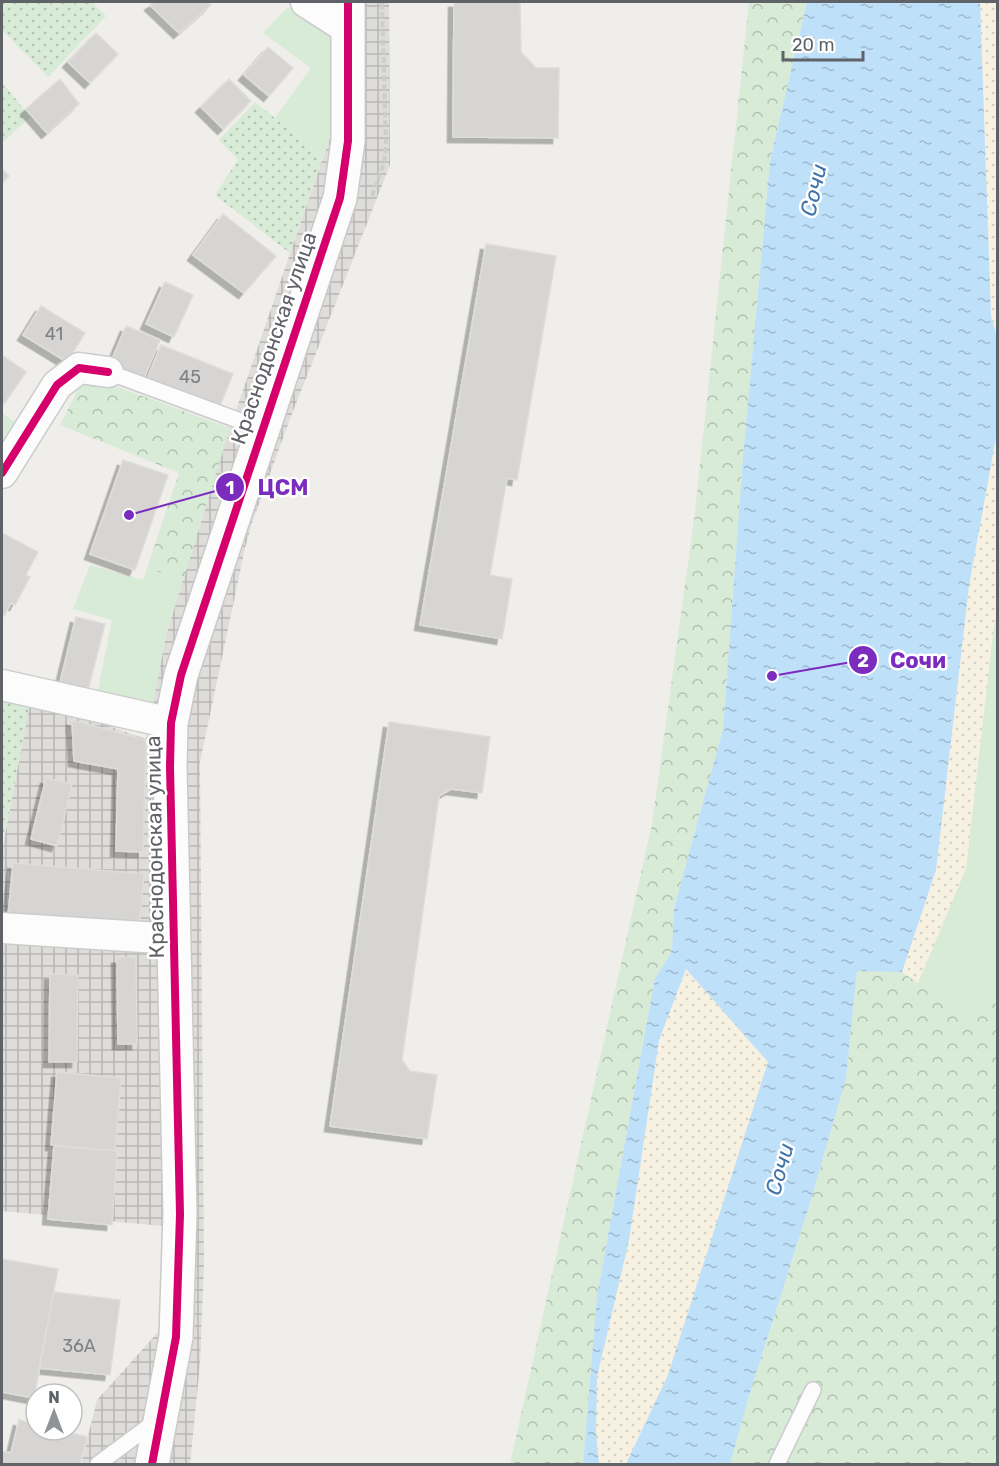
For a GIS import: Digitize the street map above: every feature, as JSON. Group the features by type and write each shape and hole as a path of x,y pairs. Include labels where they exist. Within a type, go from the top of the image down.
{"street":[{"path":"306,2 348,15"},
{"name":"Краснодонская улица","path":"152,1464 176,1337 179,1281 180,1214 170,767 171,723 181,675 340,198 348,141 348,15"},
{"path":"2,473 57,385 79,368 108,372"},
{"path":"2,685 171,723"},
{"name":"Краснодонская улица","path":"2,928 175,939"}],"lane":[{"path":"108,372 262,429"},
{"path":"777,1464 813,1390"},
{"path":"99,1464 162,1417"}],"path":[{"path":"371,200 384,163 386,146 382,2"}],"shaded area":[{"path":"334,2 389,2 390,165 290,419 253,520 245,548 200,762 204,1264 200,1365 190,1464 81,1464 97,1400 159,1331 162,1226 2,1211 2,851 31,698 146,739 166,635 230,428 335,123"}],"green space":[{"path":"2,2 92,2 106,16 48,77 2,30"},
{"path":"749,2 807,2 770,161 743,457 723,729 674,908 672,952 655,978 597,1296 583,1464 510,1464 652,824 695,512"},
{"path":"288,7 336,41 335,123 323,157 275,118 311,68 263,33"},
{"path":"2,82 30,117 2,143"},
{"path":"255,102 323,157 290,253 215,195 238,160 219,140"},
{"path":"85,375 230,428 183,580 147,568 179,473 60,425"},
{"path":"2,413 23,428 2,458"},
{"path":"90,565 143,580 147,568 183,580 166,635 153,705 97,695 112,620 73,609"},
{"path":"997,613 997,1003 968,1012 918,983 966,868"},
{"path":"2,694 31,698 5,833 2,832"},
{"path":"857,971 902,972 968,1012 997,1003 997,1464 730,1464 846,1078"}],"sand":[{"path":"980,2 997,2 997,337 991,316"},
{"path":"997,432 997,613 966,868 918,983 902,972 936,870 969,586"},
{"path":"686,968 768,1062 668,1375 626,1464 599,1464 596,1432 597,1377 629,1240 659,1040"}],"water":[{"path":"807,2 980,2 991,316 997,337 997,432 969,586 936,870 902,972 857,971 846,1078 730,1464 626,1464 668,1375 768,1062 686,969 659,1040 629,1240 597,1377 596,1432 599,1464 583,1464 597,1296 655,978 672,952 674,908 723,729 743,457 770,161"}],"building":[{"path":"154,2 207,2 211,5 179,33 150,5"},
{"path":"454,2 520,2 521,52 536,68 559,68 558,138 453,137"},
{"path":"96,33 118,54 90,83 68,62"},
{"path":"268,47 293,68 269,96 244,75"},
{"path":"60,79 79,104 47,133 26,109"},
{"path":"229,79 251,101 223,129 201,107"},
{"path":"2,169 9,176 2,183"},
{"path":"223,214 276,256 244,293 193,255"},
{"path":"486,244 556,256 517,480 507,478 490,575 512,579 502,639 420,625"},
{"path":"165,282 193,295 174,337 146,324"},
{"path":"41,306 85,333 67,362 23,335"},
{"path":"126,326 160,340 144,378 110,364"},
{"path":"161,345 233,374 219,408 147,379"},
{"path":"2,355 26,372 4,404 2,402"},
{"path":"123,460 168,475 135,570 90,554"},
{"path":"2,533 38,552 26,575 30,577 15,605 11,603 4,616 2,614"},
{"path":"76,617 105,624 87,694 59,687"},
{"path":"72,720 146,740 143,852 116,851 118,769 74,761"},
{"path":"389,722 490,737 482,793 451,789 439,796 402,1060 410,1071 437,1075 427,1139 330,1126"},
{"path":"46,778 72,784 57,846 31,839"},
{"path":"13,863 144,874 139,929 8,917"},
{"path":"136,957 137,1044 118,1044 117,958"},
{"path":"50,974 78,975 77,1062 49,1062"},
{"path":"57,1072 121,1078 115,1151 51,1145"},
{"path":"54,1146 117,1151 112,1225 48,1219"},
{"path":"2,1259 58,1269 37,1382 24,1382 24,1396 2,1392"},
{"path":"54,1292 120,1300 110,1375 39,1368"},
{"path":"19,1420 24,1421 24,1442 84,1442 84,1436 87,1437 80,1464 2,1464 2,1451 11,1453"}],"cycle path":[{"path":"152,1464 176,1337 180,1214 170,767 171,723 181,675 340,198 348,141 348,2"},
{"path":"2,473 57,385 79,368 108,372"}],"place":[{"name":"ЦСМ","path":"129,515"},
{"name":"Сочи","path":"772,676"}]}
